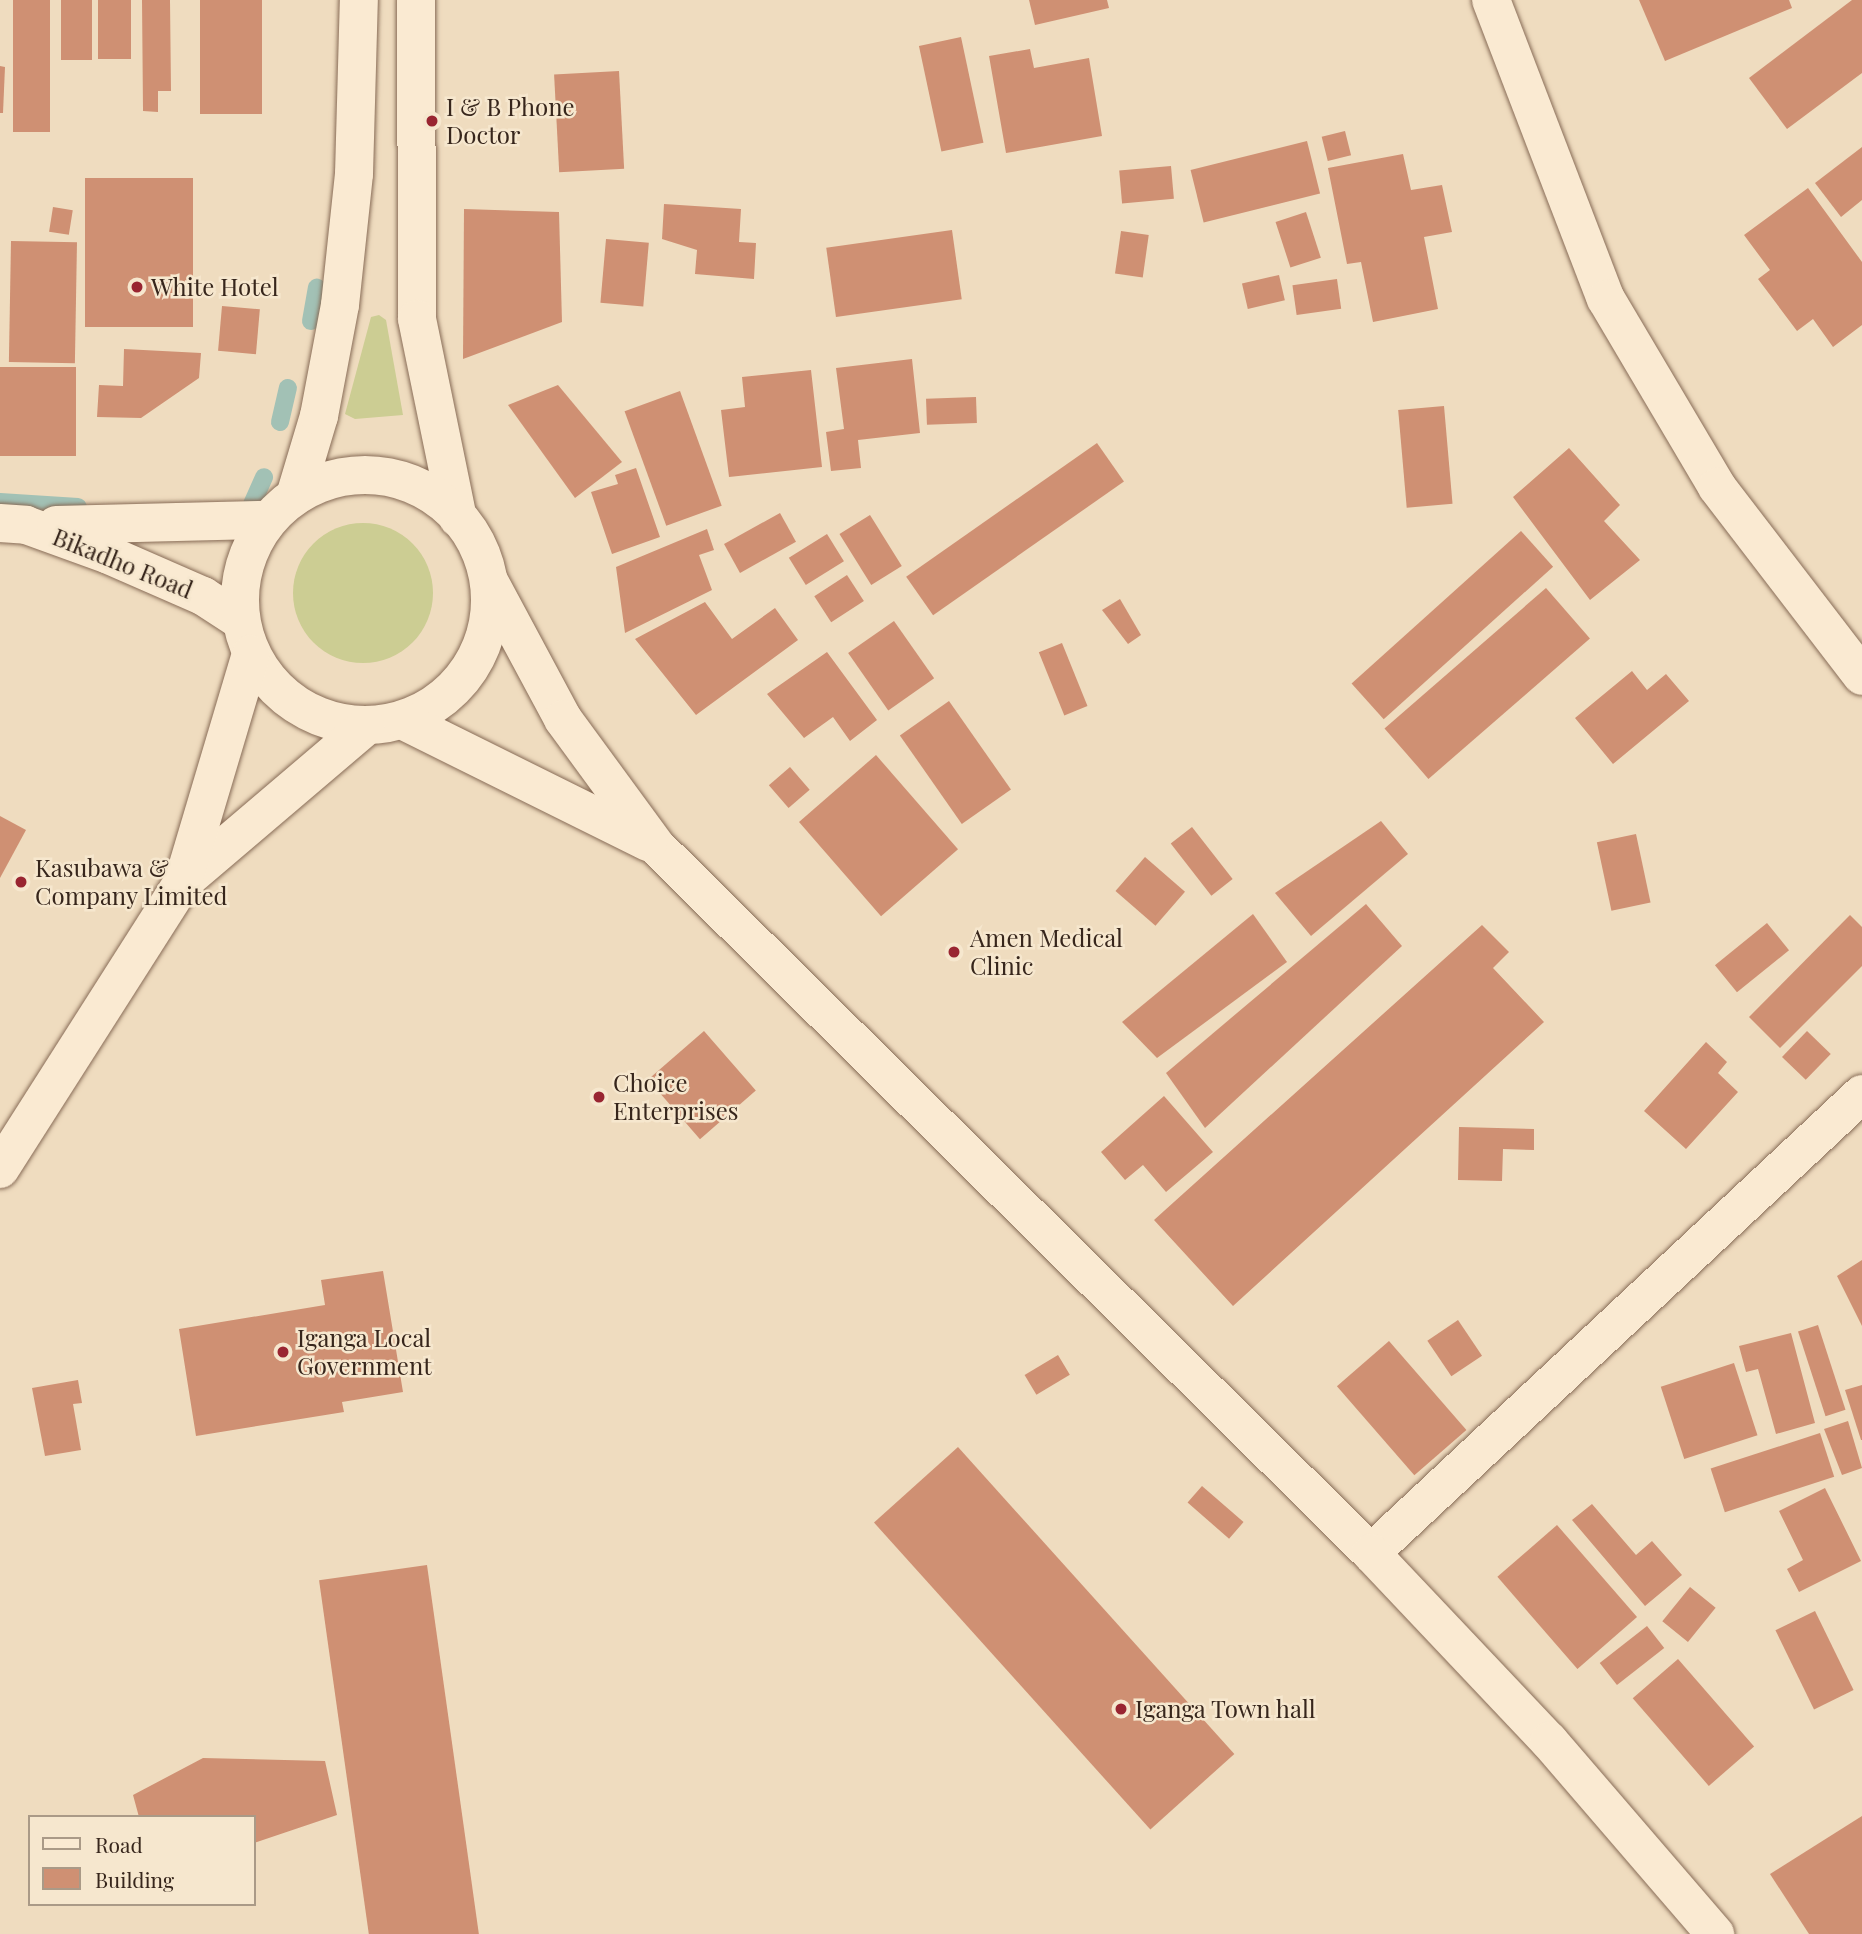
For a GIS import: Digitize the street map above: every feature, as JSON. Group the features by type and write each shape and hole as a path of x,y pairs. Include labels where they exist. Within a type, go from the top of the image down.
{"main road":[{"path":"0,1169 183,882 245,637 243,572 281,508 319,416 340,305 354,174 359,0"},
{"path":"416,0 417,319 458,518"},
{"path":"1491,0 1606,299 1717,487 1862,676"},
{"path":"13,524 210,526 281,508 328,481 398,480 432,494 458,518 479,547 489,581 563,719 656,846 1371,1553 1549,1741 1711,1932"},
{"name":"Bikadho Road","path":"13,524 203,596 245,637"},
{"path":"183,882 384,723 434,705 480,651 490,617 489,581"},
{"path":"245,637 270,684 298,706 331,721 384,723 656,846"},
{"path":"1371,1553 1862,1094"}],"green space":[{"path":"379,315 386,320 403,415 355,419 345,414 371,317"},
{"path":"363,523 390,528 413,543 428,566 433,593 428,620 413,643 390,658 363,663 336,658 313,643 298,620 293,593 298,566 313,543 336,528"}],"building":[{"path":"13,0 50,0 50,132 13,132"},
{"path":"61,0 92,0 92,60 61,60"},
{"path":"98,0 131,0 131,59 98,59"},
{"path":"142,0 170,0 171,91 158,91 158,112 143,111"},
{"path":"200,0 262,0 262,114 200,114"},
{"path":"1029,0 1107,0 1109,8 1035,25"},
{"path":"1639,0 1789,0 1792,8 1665,61"},
{"path":"1852,0 1862,0 1862,73 1787,129 1749,78"},
{"path":"961,37 983,143 941,152 919,46"},
{"path":"1030,49 1034,68 1089,58 1102,136 1006,153 989,56"},
{"path":"0,66 5,67 3,113 0,113"},
{"path":"619,71 624,169 559,172 554,74"},
{"path":"1345,131 1351,155 1328,161 1322,137"},
{"path":"1307,141 1320,193 1204,222 1191,170"},
{"path":"1862,147 1862,200 1841,217 1815,183"},
{"path":"1403,154 1411,190 1442,185 1452,232 1424,237 1438,309 1373,322 1361,262 1347,264 1328,168"},
{"path":"1171,166 1174,199 1122,203 1119,171"},
{"path":"85,178 193,178 193,327 85,327"},
{"path":"1808,188 1862,262 1862,325 1833,347 1813,319 1797,331 1758,279 1770,270 1744,235"},
{"path":"664,204 741,209 739,242 756,243 754,279 695,274 697,250 662,239"},
{"path":"53,207 73,210 69,235 49,232"},
{"path":"464,209 559,212 562,322 463,359"},
{"path":"1306,212 1321,258 1290,268 1276,222"},
{"path":"952,230 962,299 836,317 826,248"},
{"path":"1121,231 1149,235 1143,277 1115,274"},
{"path":"606,239 649,243 643,307 600,303"},
{"path":"11,241 77,242 75,363 9,362"},
{"path":"1279,275 1285,300 1248,309 1242,284"},
{"path":"1337,279 1341,309 1297,315 1292,285"},
{"path":"222,306 260,309 256,354 218,351"},
{"path":"124,349 201,353 199,378 141,418 97,417 99,385 123,386"},
{"path":"912,359 920,433 858,440 861,468 831,471 826,432 844,429 836,368"},
{"path":"0,367 76,367 76,456 0,456"},
{"path":"811,370 822,467 729,477 721,410 745,407 742,377"},
{"path":"558,385 622,462 575,498 508,405"},
{"path":"680,391 722,506 666,526 625,411"},
{"path":"976,397 977,423 927,425 926,399"},
{"path":"1444,406 1453,504 1407,508 1398,410"},
{"path":"1097,443 1124,482 933,615 906,577"},
{"path":"1569,448 1620,505 1604,521 1640,560 1590,600 1513,497"},
{"path":"636,468 660,537 612,554 591,492 618,484 615,475"},
{"path":"780,513 796,542 740,573 724,544"},
{"path":"870,515 902,566 871,585 839,534"},
{"path":"707,529 714,550 699,555 712,590 625,633 616,567"},
{"path":"1521,531 1553,567 1384,719 1352,684"},
{"path":"827,534 844,561 806,585 789,558"},
{"path":"847,575 864,601 831,622 814,596"},
{"path":"1546,588 1590,639 1428,779 1384,728"},
{"path":"1120,599 1141,635 1128,644 1102,610"},
{"path":"705,602 732,639 775,608 798,640 696,715 635,639"},
{"path":"894,621 934,678 888,710 848,653"},
{"path":"1062,643 1087,706 1064,715 1039,652"},
{"path":"827,652 877,720 850,741 833,717 804,738 767,694"},
{"path":"1632,671 1647,690 1666,674 1689,701 1613,764 1575,718"},
{"path":"949,701 1011,789 962,824 900,735"},
{"path":"876,755 958,849 881,916 799,822"},
{"path":"790,767 810,790 789,808 769,785"},
{"path":"0,816 26,830 0,878"},
{"path":"1381,821 1408,854 1311,936 1275,893"},
{"path":"1192,827 1233,879 1211,896 1171,844"},
{"path":"1636,834 1651,902 1611,911 1597,842"},
{"path":"1145,857 1185,892 1155,926 1115,891"},
{"path":"1366,904 1402,946 1205,1128 1166,1073"},
{"path":"1253,914 1287,962 1157,1058 1122,1022"},
{"path":"1850,915 1862,927 1862,966 1780,1048 1749,1017"},
{"path":"1767,923 1789,950 1737,992 1715,965"},
{"path":"1482,925 1509,952 1493,968 1544,1022 1233,1306 1154,1220"},
{"path":"704,1031 756,1091 700,1139 648,1080"},
{"path":"1807,1031 1831,1054 1806,1080 1782,1057"},
{"path":"1706,1042 1727,1062 1718,1073 1738,1092 1686,1149 1644,1111"},
{"path":"1164,1096 1213,1152 1166,1192 1143,1165 1125,1180 1101,1152"},
{"path":"1459,1127 1534,1129 1534,1150 1503,1149 1502,1181 1458,1180"},
{"path":"1862,1260 1862,1326 1837,1276"},
{"path":"383,1271 403,1392 342,1402 344,1412 196,1436 179,1329 325,1305 321,1280"},
{"path":"1458,1320 1482,1356 1451,1376 1427,1341"},
{"path":"1818,1325 1846,1410 1826,1416 1798,1331"},
{"path":"1791,1333 1815,1423 1776,1434 1758,1369 1746,1372 1739,1346"},
{"path":"1389,1341 1466,1430 1414,1475 1337,1386"},
{"path":"1058,1355 1070,1375 1036,1395 1025,1375"},
{"path":"1734,1363 1757,1435 1684,1459 1661,1387"},
{"path":"78,1380 82,1403 73,1404 81,1450 45,1456 32,1388"},
{"path":"1862,1385 1862,1440 1861,1440 1845,1390"},
{"path":"1848,1421 1862,1468 1842,1475 1824,1429"},
{"path":"1820,1433 1834,1477 1725,1512 1711,1469"},
{"path":"958,1447 1234,1754 1150,1830 874,1523"},
{"path":"1202,1486 1244,1522 1229,1539 1188,1503"},
{"path":"1825,1488 1861,1561 1799,1592 1787,1569 1803,1560 1779,1511"},
{"path":"1592,1504 1636,1555 1652,1541 1682,1575 1645,1606 1572,1520"},
{"path":"1557,1525 1637,1617 1577,1669 1497,1577"},
{"path":"427,1565 479,1934 369,1934 319,1580"},
{"path":"1690,1587 1716,1608 1688,1642 1662,1621"},
{"path":"1815,1611 1854,1690 1814,1709 1775,1630"},
{"path":"1647,1626 1664,1648 1617,1685 1600,1663"},
{"path":"1678,1659 1754,1747 1709,1786 1633,1698"},
{"path":"203,1758 325,1761 337,1815 256,1842 256,1815 138,1815 133,1795"},
{"path":"1862,1816 1862,1934 1809,1934 1770,1874"}],"waterway":[{"path":"311,321 317,288"},
{"path":"280,422 288,388"},
{"path":"238,515 249,511 264,477"},
{"path":"0,502 78,507"}],"place":[{"name":"I & B Phone Doctor","path":"432,121"},
{"name":"White Hotel","path":"137,287"},
{"name":"Kasubawa & Company Limited","path":"21,882"},
{"name":"Amen Medical Clinic","path":"954,952"},
{"name":"Choice Enterprises","path":"599,1097"},
{"name":"Iganga Local Government","path":"283,1352"},
{"name":"Iganga Town hall","path":"1121,1709"}]}
